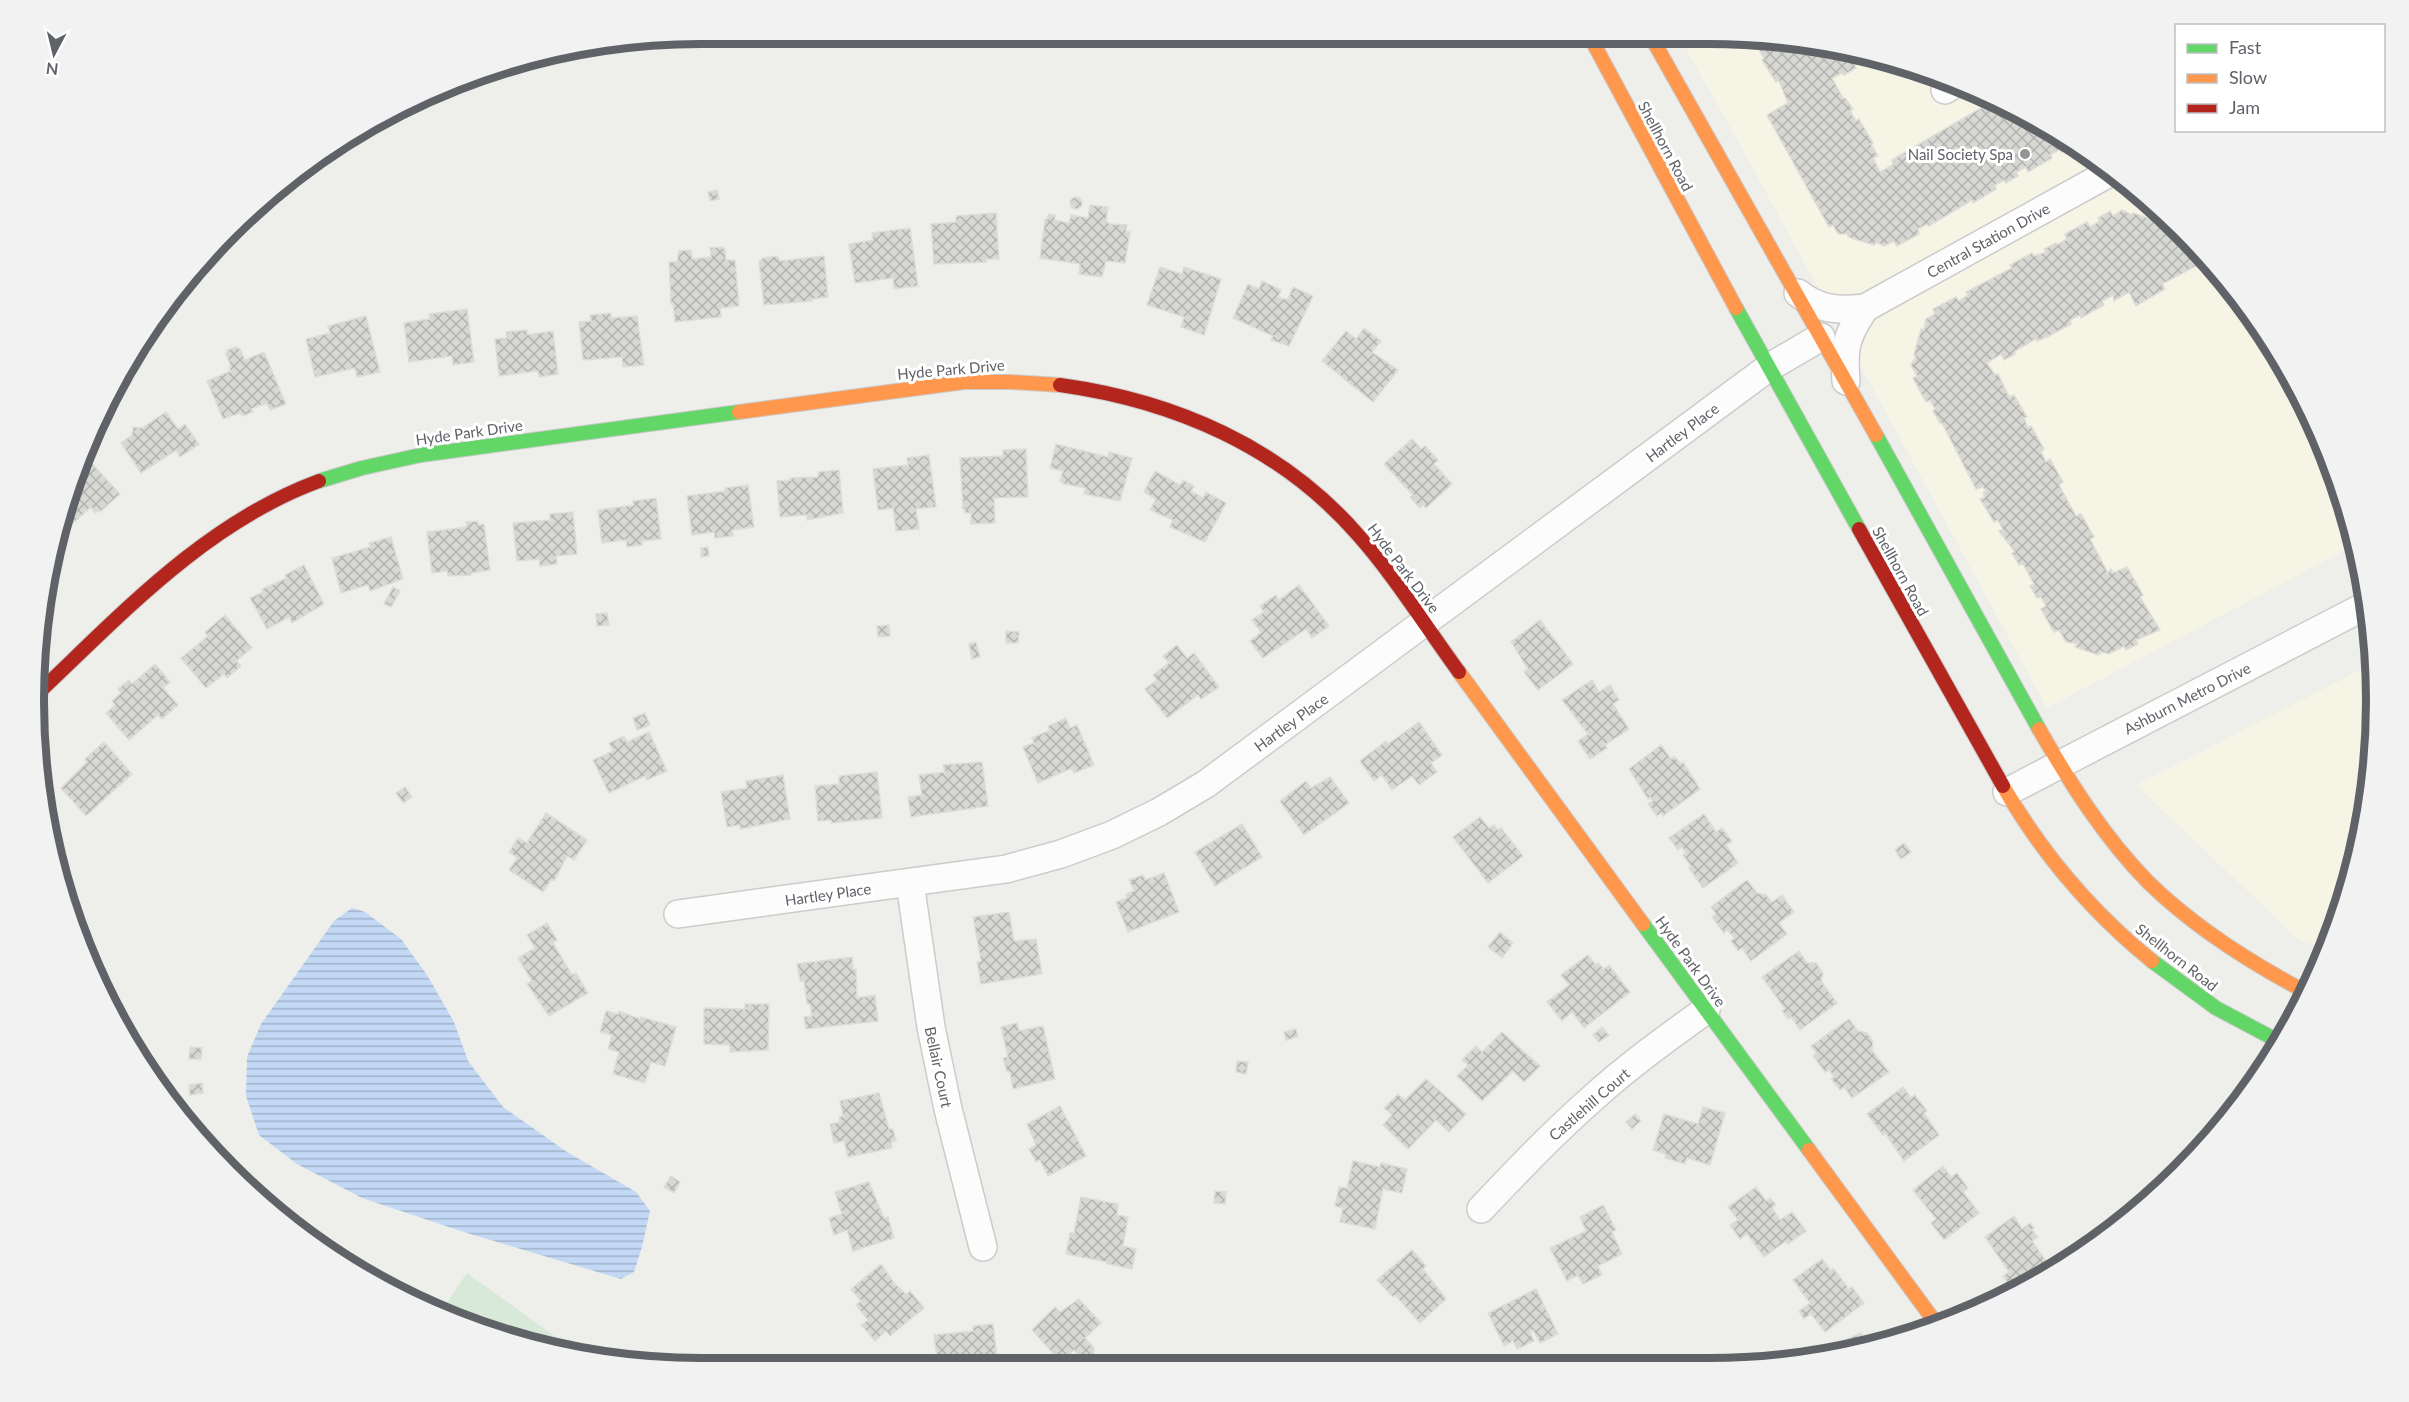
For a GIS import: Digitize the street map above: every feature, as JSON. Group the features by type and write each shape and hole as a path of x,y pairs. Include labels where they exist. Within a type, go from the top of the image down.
{"main road":[{"name":"Shellhorn Road","path":"1594,44 1671,193 1768,368 2007,792 2036,838 2071,882 2143,955 2197,997 2272,1038"},
{"path":"1655,44 1798,293 2058,764 2099,825 2133,866 2168,900 2243,956 2300,988"},
{"name":"Hyde Park Drive","path":"44,687 181,561 242,519 269,503 317,481 368,465 421,455 964,381 1014,380 1073,384 1132,396 1170,408 1217,428 1261,452 1302,481 1346,519 1374,552 1933,1319"}],"street":[{"name":"Central Station Drive","path":"1798,293 1811,304 1825,308 1844,310 1865,308 2103,175"},
{"name":"Central Station Drive","path":"1846,381 1845,345 1850,330 1865,308"},
{"name":"Hartley Place","path":"678,914 1006,869 1061,854 1112,835 1159,812 1206,784 1768,368 1821,337"},
{"name":"Ashburn Metro Drive","path":"2007,792 2359,609"},
{"name":"Bellair Court","path":"910,883 931,1027 948,1109 983,1247"},
{"name":"Castlehill Court","path":"1481,1209 1542,1145 1593,1097 1706,1010"}],"shaded area":[{"path":"1683,44 1751,45 1794,49 1878,66 1919,78 1999,111 2073,154 2108,179 2173,236 2230,301 2255,336 2298,410 2315,449 2331,490 2347,549 2047,708"},
{"path":"2364,668 2364,744 2353,829 2331,912 2317,947 2299,940 2136,785"}],"green space":[{"path":"467,1273 564,1343 490,1324 444,1306"}],"water":[{"path":"352,908 365,912 401,939 427,975 454,1022 468,1061 503,1107 567,1152 636,1192 650,1211 634,1272 621,1279 467,1233 362,1198 297,1164 259,1135 246,1096 247,1057 261,1024 334,921"}],"building":[{"path":"1757,46 1794,49 1852,60 1856,68 1844,75 1842,73 1832,78 1843,98 1853,109 1850,111 1856,121 1859,119 1873,143 1871,144 1878,156 1873,158 1880,172 1893,165 1892,160 1986,105 2065,149 2061,152 2060,149 2050,155 2052,158 2028,172 2026,167 2016,172 2018,176 2006,183 2004,180 1995,185 1996,189 1973,203 1972,200 1929,226 1927,224 1918,229 1919,234 1897,246 1894,241 1884,246 1876,242 1874,245 1848,237 1848,234 1838,234 1833,225 1829,227 1767,115 1788,103 1779,81 1776,82 1762,60 1764,59"},
{"path":"717,190 719,199 710,201 708,192"},
{"path":"1078,197 1081,198 1081,208 1074,209 1071,208 1070,201 1071,198"},
{"path":"1090,205 1108,207 1106,221 1110,224 1127,225 1126,232 1130,232 1125,263 1106,261 1102,277 1079,274 1080,264 1040,258 1045,219 1049,214 1055,215 1055,220 1069,223 1071,215 1088,218"},
{"path":"2122,210 2157,221 2181,245 2180,248 2183,247 2188,256 2189,253 2196,266 2162,284 2165,289 2136,306 2129,292 2114,301 2113,295 2102,301 2104,305 2081,318 2080,315 2070,320 2071,324 2049,336 2037,341 2037,338 2004,360 2001,354 1987,363 1995,375 1998,374 2009,397 2014,395 2027,417 2024,418 2028,428 2031,426 2044,449 2041,452 2046,462 2050,459 2063,482 2059,485 2076,516 2081,514 2094,537 2090,539 2108,573 2111,569 2113,573 2127,567 2143,595 2140,597 2160,630 2136,640 2138,644 2126,650 2124,646 2109,654 2102,652 2098,655 2075,647 2078,644 2066,642 2059,630 2054,632 2041,609 2046,606 2041,597 2037,598 2030,586 2034,584 2023,564 2019,565 2012,553 2015,552 1999,531 2003,530 1998,520 1994,522 1980,499 1985,497 1983,493 1986,491 1983,487 1976,489 1942,423 1933,411 1935,409 1930,400 1926,402 1913,378 1917,376 1911,365 1916,357 1914,355 1921,329 1924,330 1926,319 1935,314 1933,309 1956,297 1959,301 1968,295 1966,292 2012,268 2010,265 2032,253 2034,256 2046,252 2044,249 2067,239 2065,234 2087,222 2090,227 2100,221 2098,218 2110,211 2113,216"},
{"path":"996,213 999,259 986,259 986,262 934,264 931,224 956,222 956,216"},
{"path":"910,228 918,286 894,289 893,278 855,283 849,244 873,240 872,233"},
{"path":"710,248 725,249 726,260 735,260 739,306 720,308 721,317 675,322 673,303 671,304 669,262 677,262 679,251 691,250 692,259 711,257"},
{"path":"777,256 780,261 824,256 828,297 812,299 812,301 764,305 759,262 763,258"},
{"path":"1160,267 1182,274 1184,267 1221,279 1204,335 1181,327 1184,317 1147,305"},
{"path":"1262,281 1281,290 1278,297 1284,299 1288,299 1293,287 1313,296 1289,346 1271,340 1273,336 1233,318 1248,284 1259,289"},
{"path":"467,309 474,362 453,365 452,356 409,362 404,323 430,319 429,314"},
{"path":"611,313 611,318 637,316 644,365 623,367 622,357 583,360 579,322 591,321 590,315"},
{"path":"366,316 380,372 357,377 355,368 315,377 306,339 330,333 328,326"},
{"path":"1364,328 1381,341 1372,352 1398,370 1373,402 1322,361 1346,331 1356,339"},
{"path":"527,330 527,335 553,331 558,374 539,377 538,371 499,376 495,339 507,338 506,332"},
{"path":"236,347 240,349 245,360 264,352 286,404 270,410 267,403 251,409 253,412 243,416 240,413 223,419 207,381 231,371 226,354 227,350"},
{"path":"166,412 178,429 185,424 199,444 180,457 176,450 141,473 121,443 132,435 133,427 142,428"},
{"path":"1412,439 1421,449 1425,446 1438,460 1434,464 1452,484 1426,508 1423,505 1420,508 1410,497 1413,495 1384,464"},
{"path":"1056,444 1108,457 1109,452 1132,458 1120,501 1084,494 1086,488 1064,484 1060,481 1063,471 1050,468"},
{"path":"1026,449 1028,497 994,498 995,523 971,524 971,513 965,513 963,509 960,458 1003,456 1003,450"},
{"path":"929,455 936,507 916,509 919,529 896,531 893,508 878,510 873,469 908,465 907,458"},
{"path":"89,461 120,494 100,512 98,510 95,513 91,507 67,529"},
{"path":"839,470 843,513 807,520 807,515 780,517 777,481 818,477 818,472"},
{"path":"1155,471 1180,485 1183,480 1194,486 1191,491 1203,498 1206,492 1226,503 1205,542 1170,527 1173,520 1150,510 1156,499 1144,492"},
{"path":"748,485 754,527 732,530 733,536 715,538 714,532 692,535 687,496 725,491 725,488"},
{"path":"656,498 661,539 642,541 642,545 627,547 626,540 602,543 598,510 634,505 633,501"},
{"path":"573,512 577,554 556,556 557,564 540,566 539,559 517,561 513,523 550,520 550,514"},
{"path":"478,521 478,525 484,524 490,570 471,573 471,575 448,576 447,571 432,573 427,532 467,527 466,522"},
{"path":"391,537 403,579 370,591 368,585 341,593 332,558 370,547 369,543"},
{"path":"708,547 709,556 701,557 701,548"},
{"path":"304,565 324,604 292,623 289,617 267,629 250,598 263,592 262,589 287,578 285,575"},
{"path":"1299,585 1329,626 1312,638 1306,629 1263,658 1250,641 1261,632 1252,620 1264,612 1260,606 1276,595 1279,600"},
{"path":"393,587 400,591 391,607 384,604"},
{"path":"607,613 609,625 597,626 596,614"},
{"path":"225,615 252,648 236,661 241,666 227,678 224,674 206,688 181,658 208,636 205,632"},
{"path":"1540,620 1573,664 1538,690 1524,672 1528,669 1511,642"},
{"path":"889,625 890,636 878,637 877,626"},
{"path":"1006,631 1019,632 1018,643 1006,643"},
{"path":"976,642 980,657 972,659 969,644"},
{"path":"1177,645 1187,658 1194,653 1219,687 1201,699 1198,695 1167,718 1145,689 1157,680 1153,675 1169,663 1163,656"},
{"path":"155,664 170,682 163,688 178,705 162,719 158,715 129,740 106,713 115,705 112,701 121,693 118,689 129,680 132,684"},
{"path":"1592,680 1599,692 1610,685 1619,700 1613,704 1629,729 1605,745 1607,748 1590,759 1578,741 1588,734 1562,700"},
{"path":"645,713 650,725 637,730 633,718"},
{"path":"1066,718 1070,728 1077,725 1094,765 1074,773 1072,768 1038,783 1023,747 1034,743 1032,738 1050,730 1048,726"},
{"path":"1419,722 1442,755 1431,763 1437,772 1419,785 1412,776 1392,790 1382,775 1374,781 1360,761 1386,741 1388,744"},
{"path":"649,732 667,771 647,780 645,776 609,793 593,760 613,751 609,743 624,736 627,742"},
{"path":"104,742 132,774 86,816 61,788 87,762 85,759"},
{"path":"1661,745 1671,759 1674,756 1681,764 1683,762 1700,789 1663,816 1661,813 1657,816 1648,804 1653,801 1650,797 1648,799 1629,769"},
{"path":"982,762 988,806 911,817 908,797 922,795 919,775 945,772 943,765"},
{"path":"877,772 882,818 831,823 831,820 818,821 815,786 839,784 839,776"},
{"path":"783,775 790,819 740,829 740,825 727,827 721,792 747,788 746,781"},
{"path":"1330,777 1349,803 1304,835 1280,801 1306,781 1311,788"},
{"path":"405,787 412,797 403,803 396,793"},
{"path":"546,813 587,840 574,860 567,856 554,881 551,880 543,892 509,870 517,858 509,852 518,838 527,843"},
{"path":"1704,814 1716,832 1722,828 1732,841 1726,845 1738,863 1703,888 1689,868 1691,866 1683,855 1686,853 1682,847 1678,850 1669,838"},
{"path":"1480,817 1489,828 1494,825 1498,830 1501,828 1523,856 1488,883 1453,837"},
{"path":"1242,824 1262,857 1215,886 1195,852"},
{"path":"1904,843 1911,852 1901,859 1895,850"},
{"path":"1164,873 1179,912 1128,932 1116,902 1127,898 1126,894 1134,891 1129,880 1143,875 1145,880"},
{"path":"1747,880 1757,893 1766,895 1772,902 1782,895 1794,912 1779,923 1787,934 1751,961 1742,948 1738,951 1731,941 1733,936 1727,930 1724,933 1712,917 1716,914 1711,907"},
{"path":"1009,912 1014,941 1036,939 1042,974 981,984 977,962 981,961 973,917"},
{"path":"547,923 557,940 553,943 572,975 576,973 588,993 549,1016 527,984 532,981 518,958 535,948 527,935"},
{"path":"1500,932 1513,943 1502,958 1488,947"},
{"path":"1799,951 1807,963 1816,963 1823,973 1821,981 1837,1003 1800,1030 1791,1017 1788,1019 1782,1011 1785,1009 1762,977"},
{"path":"1588,955 1596,965 1598,963 1604,969 1609,965 1630,992 1584,1028 1572,1012 1562,1021 1547,1002 1569,985 1561,975"},
{"path":"852,957 853,970 856,969 857,998 875,995 878,1021 806,1029 804,1017 812,1016 810,1004 807,1004 804,981 800,981 797,964"},
{"path":"745,1004 769,1004 768,1050 730,1052 730,1045 704,1044 704,1008 745,1009"},
{"path":"606,1011 618,1014 619,1011 640,1019 641,1017 676,1027 665,1066 651,1062 645,1083 613,1074 619,1052 608,1049 612,1035 600,1032"},
{"path":"1849,1019 1858,1031 1867,1033 1873,1041 1872,1050 1889,1072 1852,1098 1844,1087 1840,1090 1831,1079 1834,1077 1829,1070 1825,1072 1813,1056 1817,1053 1811,1046"},
{"path":"1017,1023 1019,1031 1043,1026 1055,1079 1013,1089 1010,1072 1007,1072 1003,1058 1008,1057 1001,1027"},
{"path":"1602,1027 1609,1035 1599,1042 1593,1035"},
{"path":"1296,1029 1298,1037 1286,1040 1284,1032"},
{"path":"1502,1032 1540,1066 1524,1082 1513,1071 1482,1101 1457,1076 1468,1065 1462,1060 1476,1046 1482,1052"},
{"path":"190,1047 202,1048 201,1059 189,1059"},
{"path":"1237,1061 1248,1062 1246,1074 1236,1072"},
{"path":"1426,1079 1466,1114 1449,1132 1436,1120 1408,1149 1383,1125 1392,1115 1384,1108 1398,1094 1405,1100"},
{"path":"202,1083 203,1093 190,1095 189,1085"},
{"path":"1903,1087 1911,1098 1915,1095 1927,1111 1924,1113 1939,1135 1904,1161 1885,1133 1883,1135 1867,1114"},
{"path":"879,1093 889,1129 893,1129 896,1141 891,1142 892,1148 848,1157 844,1141 834,1143 830,1124 840,1122 839,1117 843,1116 840,1101"},
{"path":"1060,1106 1086,1156 1048,1176 1040,1160 1036,1162 1029,1149 1036,1145 1027,1124"},
{"path":"1703,1107 1725,1113 1710,1165 1687,1158 1685,1164 1665,1158 1666,1154 1653,1150 1664,1114 1698,1124"},
{"path":"1635,1114 1641,1121 1632,1129 1626,1122"},
{"path":"1353,1161 1380,1167 1381,1163 1407,1169 1402,1193 1383,1189 1375,1229 1340,1222 1343,1208 1335,1206 1339,1187 1347,1188"},
{"path":"1943,1166 1951,1177 1957,1173 1968,1188 1963,1192 1979,1213 1944,1240 1931,1223 1936,1219 1913,1190"},
{"path":"671,1176 680,1182 674,1193 664,1187"},
{"path":"869,1182 884,1218 888,1217 894,1238 853,1251 847,1230 834,1235 829,1218 842,1214 835,1192"},
{"path":"1756,1187 1766,1201 1770,1198 1776,1205 1772,1208 1780,1220 1792,1212 1806,1231 1788,1244 1786,1241 1764,1257 1747,1234 1740,1239 1730,1225 1738,1220 1728,1207"},
{"path":"1215,1191 1226,1192 1225,1204 1214,1203"},
{"path":"1081,1197 1118,1204 1117,1215 1128,1217 1123,1246 1136,1249 1132,1269 1066,1254 1070,1233 1074,1233"},
{"path":"1603,1205 1616,1230 1612,1232 1622,1254 1598,1266 1602,1275 1583,1284 1578,1275 1567,1281 1550,1248 1586,1231 1580,1217"},
{"path":"2014,1216 2022,1229 2030,1223 2034,1228 2032,1230 2038,1237 2032,1241 2048,1263 2009,1285 2003,1276 2009,1272 1985,1237"},
{"path":"1412,1250 1426,1266 1423,1269 1446,1299 1420,1323 1395,1295 1393,1297 1377,1280"},
{"path":"1822,1259 1831,1271 1833,1268 1849,1289 1852,1287 1864,1303 1825,1332 1811,1314 1804,1319 1799,1311 1810,1303 1793,1280"},
{"path":"881,1264 895,1284 906,1294 910,1291 924,1308 890,1336 886,1331 875,1341 861,1325 868,1320 856,1305 861,1301 851,1289"},
{"path":"1536,1289 1558,1334 1540,1343 1533,1330 1530,1332 1534,1341 1517,1349 1513,1341 1504,1346 1488,1313"},
{"path":"1079,1299 1101,1323 1085,1338 1094,1348 1094,1353 1089,1358 1082,1358 1074,1350 1065,1358 1057,1358 1032,1330 1055,1307 1060,1312"},
{"path":"993,1324 997,1358 937,1358 934,1335 973,1331 973,1326"},
{"path":"1861,1333 1864,1339 1836,1346 1829,1347"}],"traffic: fast":[{"path":"1736,308 1859,529"},
{"path":"319,481 362,468 421,455 739,412"},
{"path":"1876,435 2039,729"},
{"path":"1643,924 1809,1150"},
{"path":"2152,961 2216,1008 2272,1038"}],"traffic: slow":[{"path":"1594,44 1736,308"},
{"path":"1655,44 1876,435"},
{"path":"739,412 964,382 1060,385"},
{"path":"1459,672 1643,924"},
{"path":"2039,729 2089,809 2117,847 2148,882 2203,929 2300,988"},
{"path":"2003,786 2051,858 2109,923 2152,961"},
{"path":"1809,1150 1933,1319"}],"traffic: jam":[{"path":"1060,385 1103,392 1185,416 1261,453 1296,477 1329,505 1373,552 1459,672"},
{"path":"44,687 133,603 202,546 239,521 278,499 319,481"},
{"path":"1859,529 2003,786"}],"place":[{"name":"Nail Society Spa","path":"2025,154"}]}
